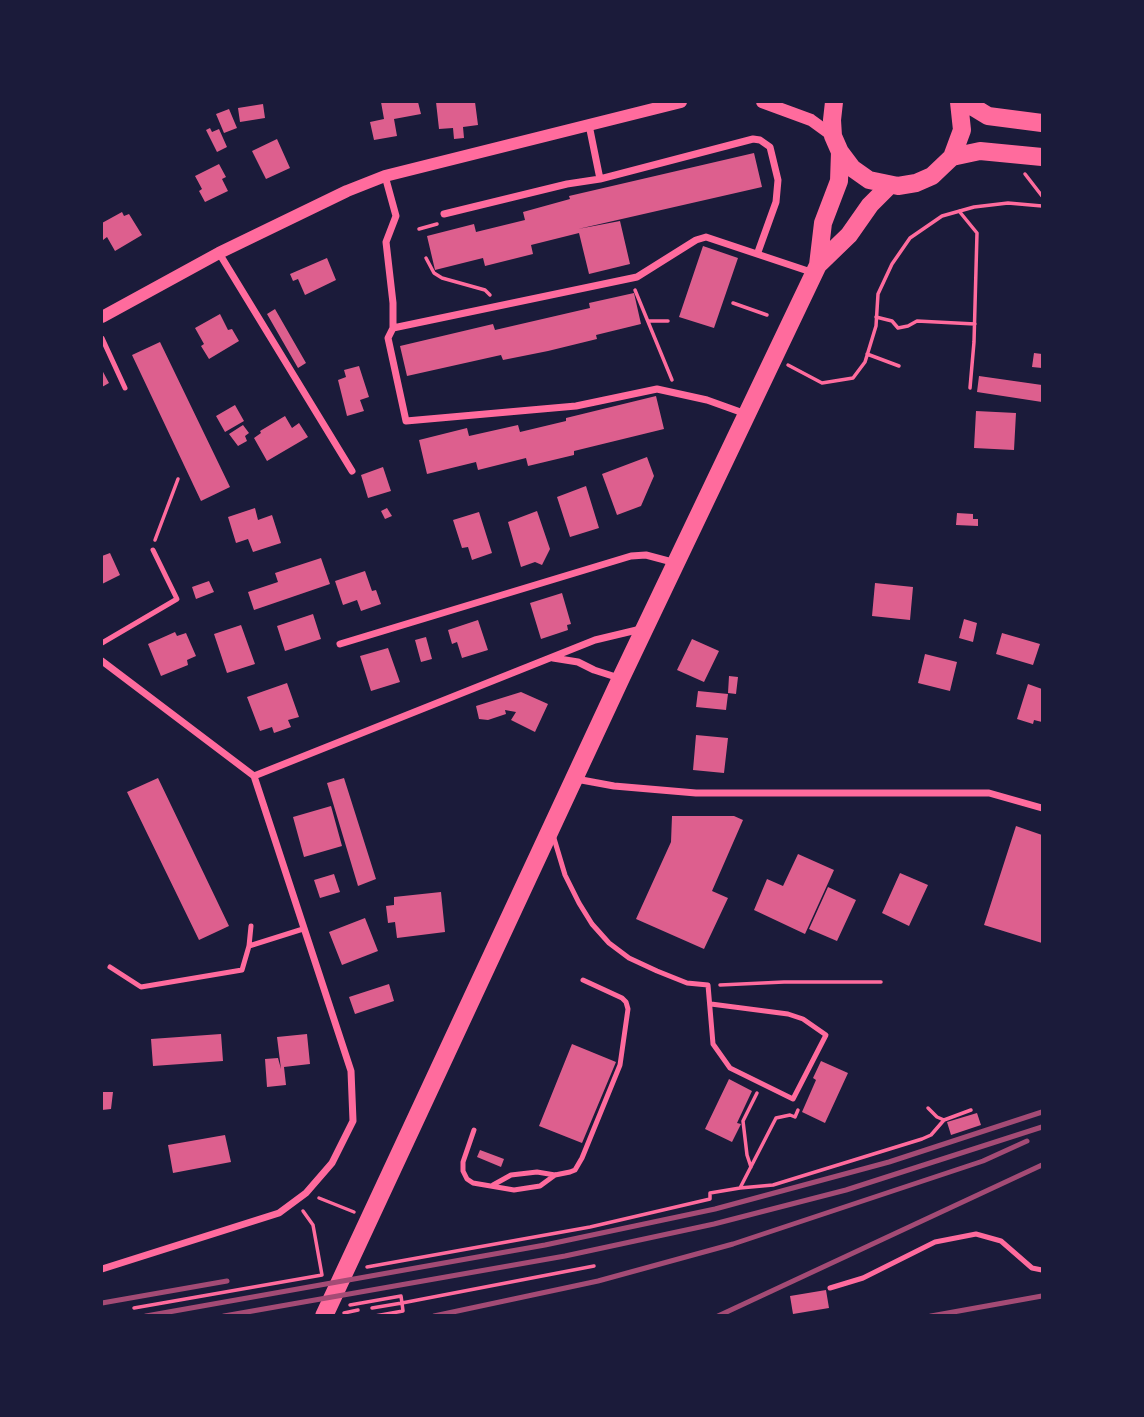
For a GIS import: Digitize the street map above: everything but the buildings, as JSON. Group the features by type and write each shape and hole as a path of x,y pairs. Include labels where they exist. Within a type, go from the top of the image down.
{"main road":[{"path":"332,1311 375,1205 816,269 823,223 839,181 832,120 835,102"},
{"path":"836,144 852,168 869,180 889,186 907,186 940,171 951,157 962,130 962,102 988,116 1042,123"},
{"path":"951,157 979,151 1042,157"},
{"path":"816,269 849,235 878,196 889,186"}],"street":[{"path":"102,317 219,253 347,191 386,176 589,125 649,105 681,102"},
{"path":"762,102 811,120 836,144"},
{"path":"589,125 600,178"},
{"path":"444,214 753,139 766,142 773,154 778,180 777,194 758,252"},
{"path":"386,176 396,216 386,242 393,328 388,338 407,421 576,406 657,388 717,403 747,414"},
{"path":"393,328 633,278 695,240 706,237 816,269"},
{"path":"219,253 352,471"},
{"path":"340,644 631,556 646,555 677,563"},
{"path":"254,776 595,640 645,628"},
{"path":"553,658 578,662 621,678"},
{"path":"102,661 254,776 351,1071 353,1121 332,1163 306,1193 279,1213 102,1269"},
{"path":"575,778 614,786 696,793 989,793 1042,808"}],"lane":[{"path":"102,338 125,388"},
{"path":"102,643 177,598 153,550"},
{"path":"551,829 565,874 579,903 592,924 609,943 629,958 657,971 687,983 708,985 713,1044 730,1069 793,1099 826,1035 803,1019 788,1014 711,1004"},
{"path":"110,967 141,987 242,970 249,946 250,926"},
{"path":"249,946 303,929"},
{"path":"493,1185 511,1175 537,1171 555,1175 570,1172 579,1165 620,1065 628,1020 626,1002 622,998 583,980"},
{"path":"474,1130 465,1154 463,1171 473,1183 514,1190 540,1186 555,1175"},
{"path":"830,1288 863,1278 935,1242 976,1234 1001,1241 1032,1268 1042,1270"}],"path":[{"path":"1021,168 1042,196"},
{"path":"774,358 822,383 853,378 865,362 876,317 878,294 892,264 911,238 942,216 974,207 1008,203 1042,206"},
{"path":"959,211 977,233 975,324 970,388"},
{"path":"419,229 438,224"},
{"path":"426,258 434,273 485,290 491,295 496,306"},
{"path":"633,278 635,290 677,393"},
{"path":"733,303 767,315"},
{"path":"876,317 891,321 898,328 917,321 975,324"},
{"path":"648,321 667,320"},
{"path":"867,354 899,366"},
{"path":"153,550 178,480"},
{"path":"708,985 881,982"},
{"path":"751,1167 743,1121 762,1083"},
{"path":"740,1188 776,1118 790,1115 795,1117 800,1107"},
{"path":"928,1108 944,1119"},
{"path":"367,1267 590,1227 710,1199 710,1194 774,1185 922,1139 931,1135 944,1119 971,1110"},
{"path":"306,1193 356,1212"},
{"path":"296,1201 313,1225 322,1275"},
{"path":"372,1308 594,1266"},
{"path":"134,1308 331,1273"},
{"path":"332,1311 401,1296 403,1311 375,1315"}],"railway":[{"path":"146,1316 545,1245 715,1209 889,1162 1042,1112"},
{"path":"224,1316 565,1256 714,1224 846,1190 1042,1127"},
{"path":"434,1316 598,1281 733,1244 983,1161 1027,1141"},
{"path":"718,1316 1042,1165"},
{"path":"102,1303 227,1281"},
{"path":"931,1316 1042,1296"}]}
